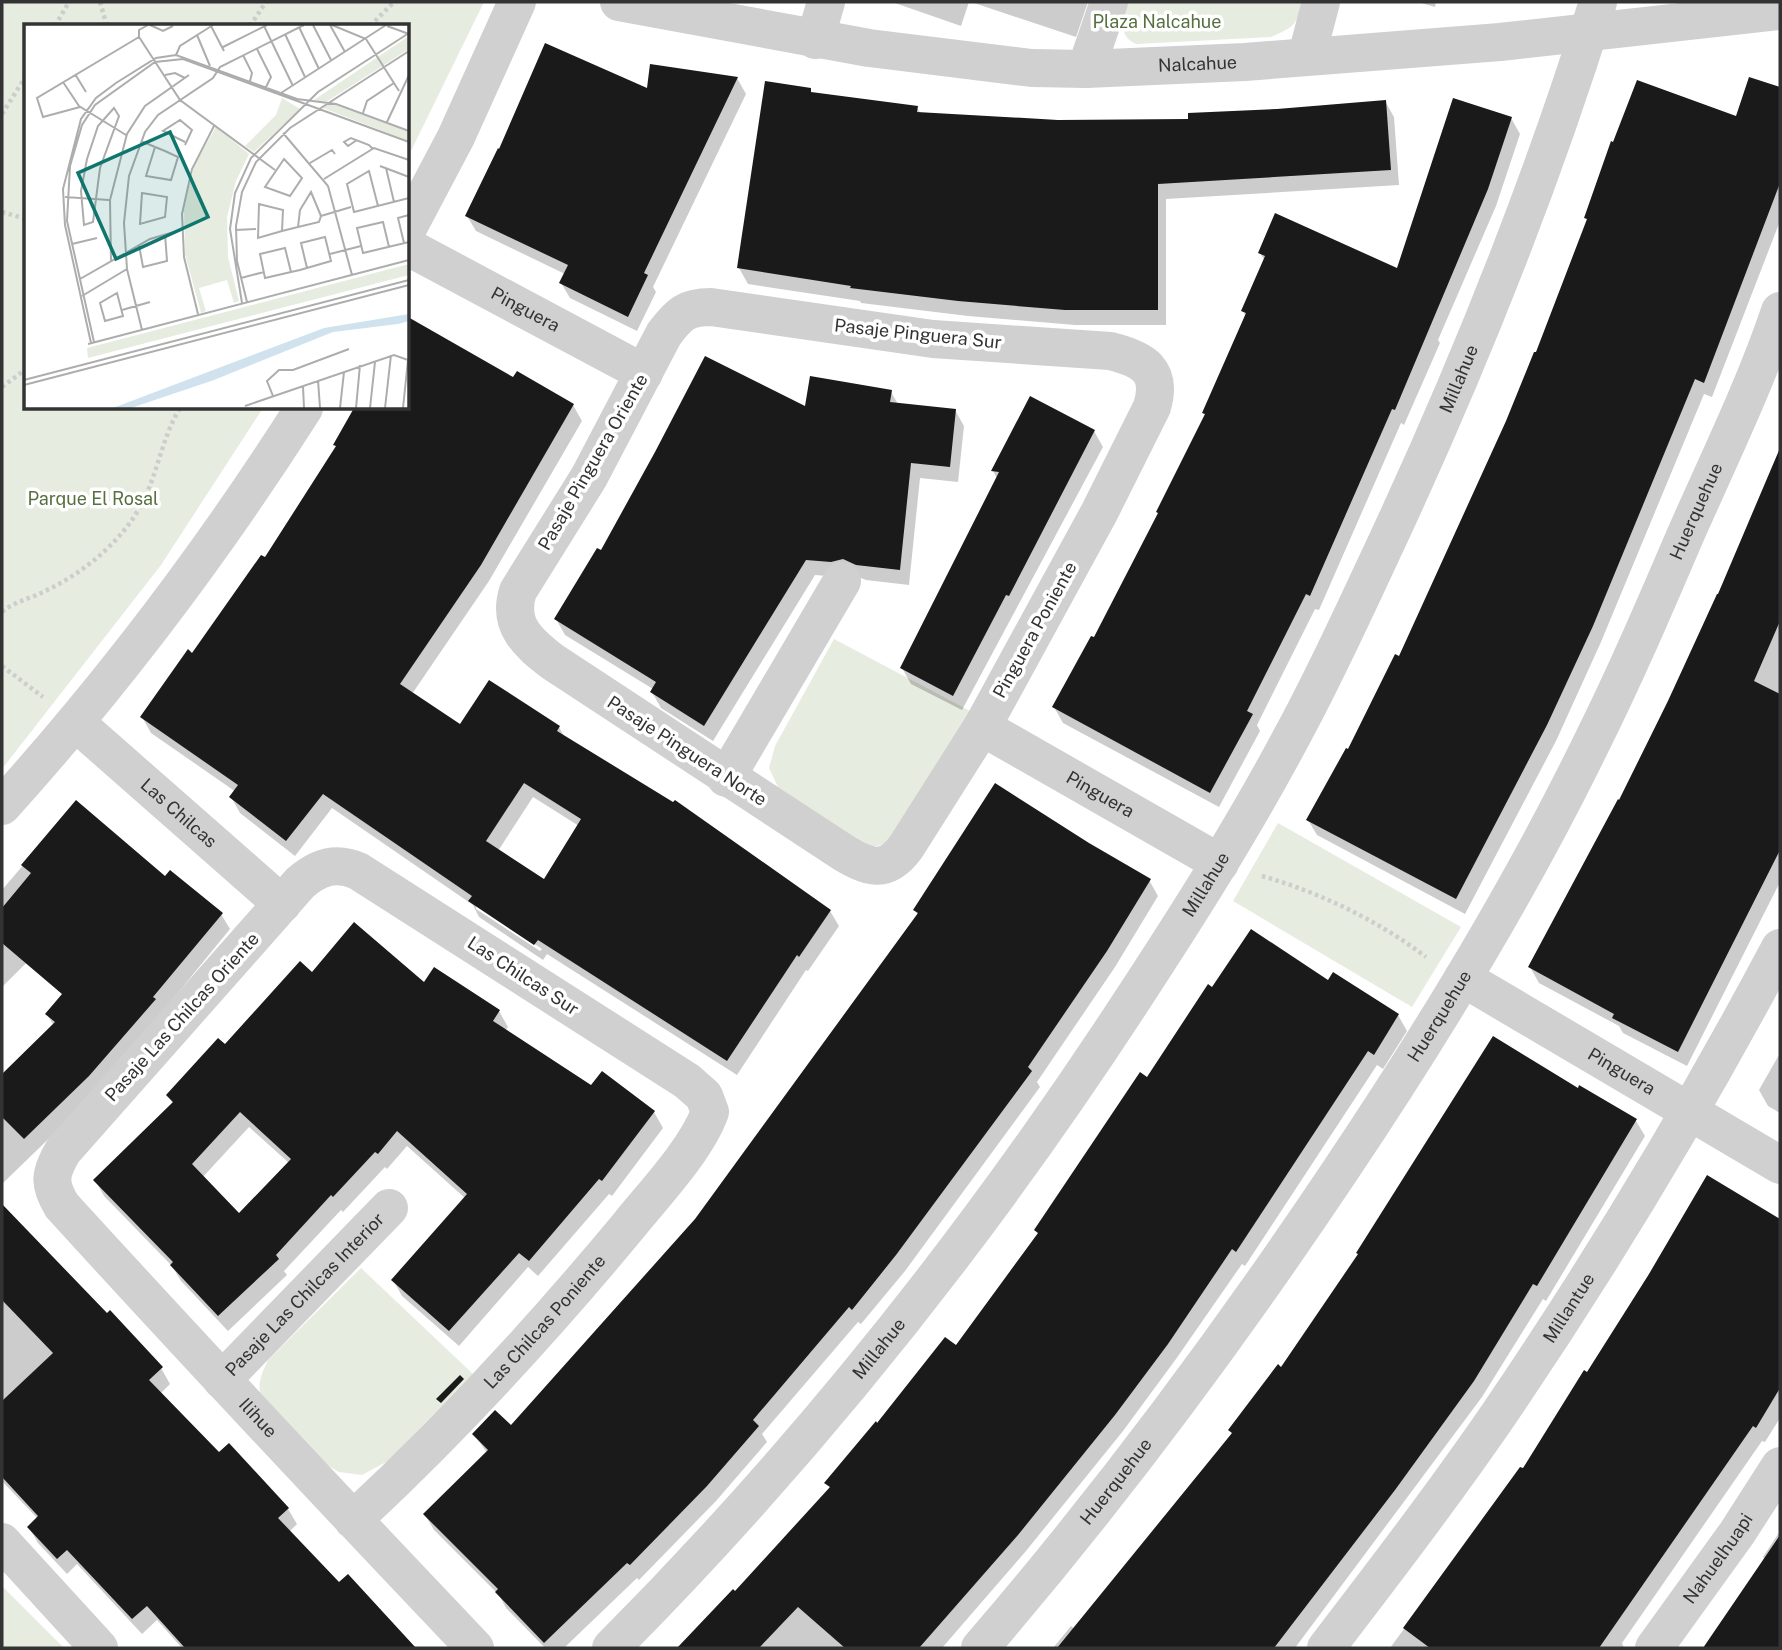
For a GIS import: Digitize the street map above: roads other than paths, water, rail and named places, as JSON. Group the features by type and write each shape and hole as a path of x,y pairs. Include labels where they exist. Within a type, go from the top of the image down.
{"street":[{"path":"410,224 456,136 517,2"},
{"name":"Nalcahue","path":"620,2 815,40 1010,66 1086,69 1222,63 1500,42 1593,17 1780,11"},
{"path":"815,40 826,2"},
{"path":"1086,69 1109,2"},
{"path":"1307,55 1321,2"},
{"name":"Millahue","path":"611,1648 701,1556 815,1428 921,1297 1073,1089 1220,863 1293,735 1434,438 1498,284 1593,17"},
{"name":"Pinguera","path":"410,248 644,373"},
{"name":"Pasaje Pinguera Sur","path":"680,315 690,308 711,307 933,339 1110,351 1134,358 1144,364 1151,373"},
{"name":"Huerquehue","path":"979,1648 1082,1526 1258,1292 1398,1084 1463,978 1590,746 1714,474 1780,311"},
{"name":"Pasaje Pinguera Oriente","path":"514,613 518,591 589,477 664,334 680,315"},
{"name":"Pinguera Poniente","path":"880,866 891,864 906,847 982,727 1132,450 1156,392 1155,379 1151,373"},
{"path":"2,806 75,722 226,525 303,410"},
{"path":"726,778 842,581"},
{"name":"Pasaje Pinguera Norte","path":"514,613 517,625 538,650 726,778 856,860 880,866"},
{"name":"Las Chilcas","path":"75,722 282,904"},
{"name":"Pinguera","path":"982,727 1220,863"},
{"name":"Pasaje Las Chilcas Oriente","path":"52,1181 51,1174 63,1151 306,878 329,865"},
{"name":"Las Chilcas Sur","path":"329,865 348,866 358,871 688,1081 709,1103"},
{"name":"Millantue","path":"1326,1648 1498,1415 1569,1308 1690,1110 1780,948"},
{"name":"Pinguera","path":"1463,978 1780,1165"},
{"name":"Las Chilcas Poniente","path":"353,1520 456,1421 598,1261 700,1134 710,1112 709,1103"},
{"name":"Ilihue","path":"52,1181 62,1206 475,1648"},
{"name":"Pasaje Las Chilcas Interior","path":"222,1380 389,1208"},
{"name":"Nahuelhuapi","path":"1654,1648 1737,1533 1780,1466"},
{"path":"2,1542 99,1648"}],"park label":[{"name":"Plaza Nalcahue","path":"1157,22"},
{"name":"Parque El Rosal","path":"93,499"}]}
